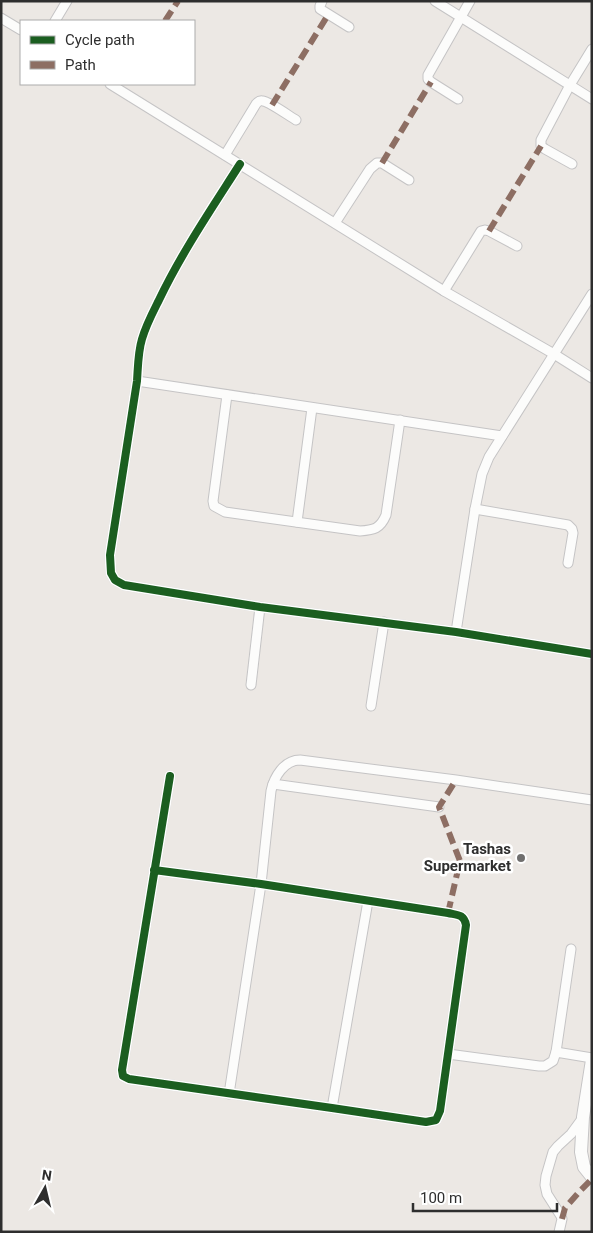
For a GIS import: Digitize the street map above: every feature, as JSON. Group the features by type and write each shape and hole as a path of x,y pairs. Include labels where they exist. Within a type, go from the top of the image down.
{"street":[{"path":"56,20 67,1"},
{"path":"322,1 320,9 349,27"},
{"path":"435,1 592,99"},
{"path":"458,99 431,82 428,77 470,1"},
{"path":"1,18 20,29"},
{"path":"572,164 544,149 541,146 542,137 592,48"},
{"path":"114,85 444,291 592,378"},
{"path":"225,155 256,104 262,100 296,120"},
{"path":"335,223 370,169 377,162 382,163 409,180"},
{"path":"240,164 184,253 162,293 142,339 110,555 111,573 115,580 124,585 260,607 456,632 592,654"},
{"path":"444,291 481,231 489,231 517,246"},
{"path":"456,632 482,474 502,436 592,294"},
{"path":"137,381 502,436"},
{"path":"227,395 213,495 214,506 225,512 360,531 378,527 386,515 400,420"},
{"path":"297,522 312,408"},
{"path":"475,509 568,525 572,529 573,534 568,563"},
{"path":"251,685 260,607"},
{"path":"371,706 384,622"},
{"path":"229,1094 261,884 273,784 274,779 286,764 290,761 300,760 592,800"},
{"path":"154,870 261,884 462,916 466,925 438,1118 426,1122 124,1078 122,1070 154,870 170,776"},
{"path":"273,784 439,807"},
{"path":"332,1108 368,901"},
{"path":"448,1054 539,1066 545,1066 553,1061 556,1052 571,949"},
{"path":"556,1052 592,1059 581,1144 582,1161 592,1177"},
{"path":"559,1232 562,1219 547,1194 546,1176 553,1152 571,1134 584,1117"}],"marked path":[{"path":"166,20 178,1"},
{"path":"272,105 328,15"},
{"path":"382,163 431,82"},
{"path":"489,231 541,146"},
{"path":"448,913 460,861 439,807 456,780"},
{"path":"562,1219 565,1208 592,1179"}],"cycle path":[{"path":"240,164 177,265 152,314 142,339 110,555 111,573 115,580 124,585 260,607 456,632 592,654"},
{"path":"154,870 261,884 448,913 462,917 466,925 440,1111 436,1120 426,1122 129,1079 123,1076 122,1070 170,776"}],"place":[{"name":"Tashas Supermarket","path":"521,858"}]}
